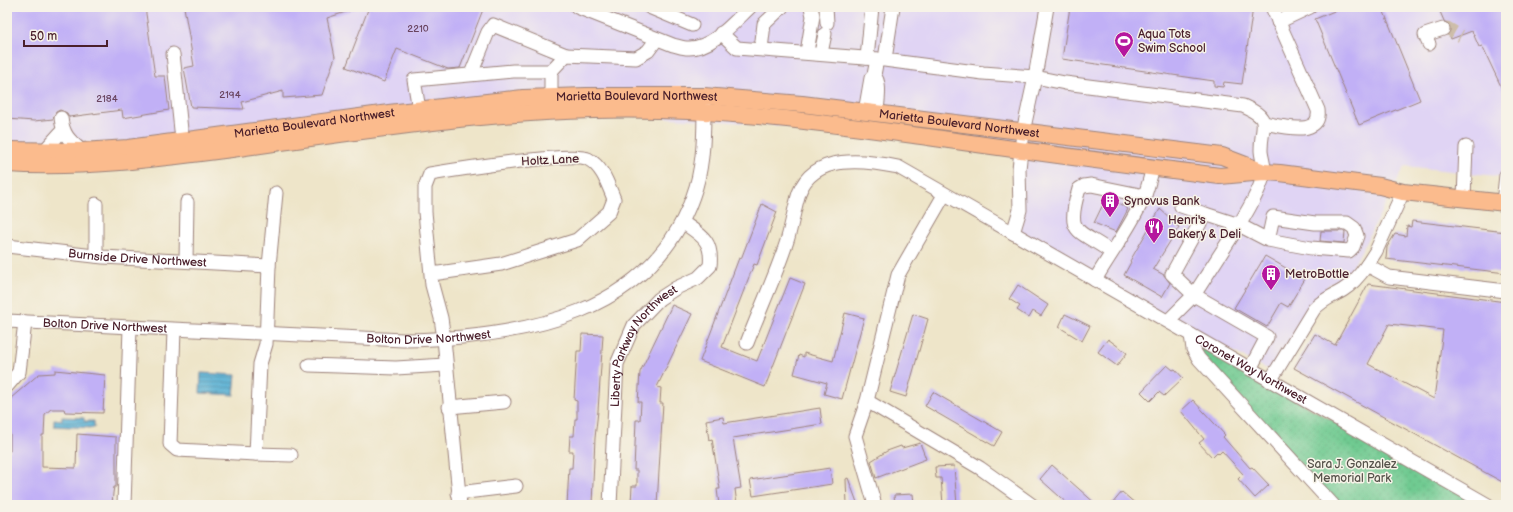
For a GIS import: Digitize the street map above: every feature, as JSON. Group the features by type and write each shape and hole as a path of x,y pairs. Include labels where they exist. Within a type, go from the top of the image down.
{"main road":[{"name":"Marietta Boulevard Northwest","path":"7,150 82,151 183,148 419,109 467,103 586,96 704,103 773,101 1222,156 1264,172"},
{"path":"7,164 74,165 129,162 183,148 536,112 704,103 818,122 1153,168 1220,176 1264,172 1380,186 1403,192 1505,203"}],"street":[{"path":"577,7 606,12 663,41 688,48 705,45 750,7"},
{"path":"649,7 692,24"},
{"path":"761,49 764,24 782,7"},
{"path":"807,52 813,16 811,7"},
{"path":"872,7 876,59"},
{"path":"871,113 878,85 878,79 874,76 876,59 892,7"},
{"path":"1013,233 1020,210 1019,169 1023,132 1035,77 1047,7"},
{"path":"1264,123 1292,128 1308,128 1316,124 1319,117 1318,110 1272,7"},
{"path":"1278,22 1310,7"},
{"path":"471,74 488,32 494,25 566,55 636,58 663,41"},
{"path":"1429,44 1425,34 1443,28"},
{"path":"807,52 824,29 876,59 983,73 1035,77 1065,83 1243,106 1258,113 1264,123 1261,151 1264,172 1252,204 1194,295 1168,322"},
{"path":"720,33 737,48 807,52"},
{"path":"173,54 183,148"},
{"path":"551,97 551,71 566,55"},
{"path":"419,109 414,80 471,74 551,71"},
{"name":"Bolton Drive Northwest","path":"7,321 403,340 444,339 518,329 574,314 603,301 633,282 661,254 682,222 696,186 700,170 704,103"},
{"path":"44,151 62,124 70,140 82,151"},
{"path":"1464,198 1466,147"},
{"name":"Holtz Lane","path":"432,274 501,264 577,240 609,212 614,199 600,168 587,158 570,157 516,162 430,174 425,187 425,212 432,285 444,339 445,365 459,499"},
{"name":"Coronet Way Northwest","path":"747,343 787,240 800,192 808,178 826,165 854,161 873,162 898,167 944,195 1488,505"},
{"path":"1095,280 1110,252 1127,229 1145,196 1153,168"},
{"path":"1505,203 1506,175"},
{"path":"1110,252 1096,241 1083,235 1072,222 1079,189 1084,186 1091,185 1145,196"},
{"path":"1270,381 1314,309 1323,299 1342,290 1356,280 1367,265 1376,251 1403,192"},
{"path":"256,454 260,364 264,352 266,334 269,266 276,193"},
{"path":"875,505 855,436 867,401 898,275 944,195"},
{"path":"186,261 187,202"},
{"path":"96,204 96,256"},
{"path":"1181,206 1239,225 1268,240 1311,248 1349,251 1354,247 1357,236 1354,228 1347,223 1315,223 1273,217 1268,240"},
{"path":"1205,214 1172,274 1194,295 1267,337 1250,369"},
{"name":"Liberty Parkway Northwest","path":"610,505 617,364 634,325 659,299 676,288 698,278 710,266 712,254 707,241 682,222"},
{"name":"Burnside Drive Northwest","path":"7,246 96,256 269,266"},
{"path":"1367,265 1389,277 1486,294 1506,291"},
{"path":"7,386 19,372 25,322"},
{"path":"124,505 130,328"},
{"path":"174,330 170,444 177,450 292,456"},
{"path":"1191,335 1193,349 1199,359 1333,505"},
{"path":"309,365 396,368 445,365"},
{"path":"867,401 980,468 1032,505"},
{"path":"449,407 504,402"},
{"path":"459,499 516,486"}],"shaded area":[{"path":"7,7 1278,7 1284,22 1314,7 1506,7 1506,177 1405,166 1346,280 1329,284 1269,370 1095,280 1017,236 1025,142 583,112 265,139 7,145"}],"green space":[{"name":"Sara J. Gonzalez Memorial Park","path":"1192,343 1486,505 1335,505"}],"water":[{"path":"201,373 236,375 234,395 200,393"},
{"path":"62,417 84,418 84,421 94,421 94,428 54,426 54,419 62,420"}],"building":[{"path":"7,7 145,7 155,76 165,76 169,110 123,118 122,110 69,117 67,113 60,110 56,112 53,119 34,121 7,119"},
{"path":"184,7 355,7 355,9 327,18 335,57 322,95 283,98 283,91 242,102 244,109 191,107 184,68 194,66"},
{"path":"369,7 484,7 460,68 448,69 397,49 384,82 346,67"},
{"path":"1070,7 1253,7 1242,84 1224,82 1223,87 1214,86 1214,81 1062,59"},
{"path":"1344,7 1382,7 1420,100 1359,125 1315,19"},
{"path":"1438,7 1506,7 1506,97 1482,46 1479,47 1472,31 1451,39 1449,34 1450,26 1444,21"},
{"name":"Synovus Bank","path":"1107,196 1128,209 1116,232 1094,223"},
{"path":"762,204 777,212 757,265 754,264 722,347 757,361 790,278 805,284 765,387 700,361 739,258 741,259"},
{"name":"Henri's Bakery & Deli","path":"1160,209 1171,219 1171,222 1179,227 1153,269 1164,275 1170,283 1162,297 1124,275 1131,262 1130,261"},
{"path":"1412,221 1506,232 1506,273 1386,259 1387,247 1395,234 1406,236 1407,226 1411,227"},
{"path":"1321,231 1345,231 1344,243 1320,241"},
{"name":"MetroBottle","path":"1265,256 1305,279 1288,307 1281,303 1267,327 1234,308"},
{"path":"1368,284 1506,302 1506,484 1294,368 1315,334 1335,345","holes":["1389,324 1443,330 1434,399 1368,364"]},
{"path":"1018,285 1048,305 1041,316 1033,311 1029,318 1017,310 1020,306 1009,299"},
{"path":"672,305 692,314 657,387 661,388 660,403 663,403 657,505 635,505 635,503 631,502 632,486 637,486 637,470 634,470 636,420 640,420 641,402 638,402 640,372"},
{"path":"845,313 864,318 842,399 824,394 827,383 794,374 799,355 804,357 804,353 833,361"},
{"path":"913,314 928,319 906,397 890,392"},
{"path":"1065,314 1090,326 1082,341 1059,327"},
{"path":"582,334 603,335 595,438 592,504 567,505 569,468 572,468 573,451 569,451 570,436 574,436 575,419 577,419 577,401 574,400 577,351 581,351"},
{"path":"1108,339 1127,353 1117,366 1098,352"},
{"path":"1167,365 1173,370 1175,369 1183,378 1164,396 1159,392 1150,401 1141,392"},
{"path":"55,370 105,375 103,413 65,412 64,409 51,409 45,414 44,435 42,435 42,467 76,468 77,434 116,437 116,487 114,487 112,505 7,505 7,457 8,451 10,451 10,433 8,433 9,428 7,427 7,414 10,414 11,398 39,374 55,373"},
{"path":"933,392 1002,432 994,446 925,406"},
{"path":"1193,400 1225,435 1223,437 1250,468 1252,467 1269,485 1255,498 1238,479 1243,474 1222,451 1219,454 1217,452 1212,457 1199,443 1204,439 1181,411"},
{"path":"820,408 822,424 733,438 741,488 735,489 737,505 719,505 717,489 720,489 712,439 709,440 706,420 723,417 724,423"},
{"path":"920,443 926,459 876,478 871,461 887,451 901,446 902,448"},
{"path":"1052,465 1097,505 1069,505 1040,479"},
{"path":"954,466 957,505 943,505 941,478 936,478 935,467"},
{"path":"830,468 832,484 753,496 750,480"},
{"path":"848,478 858,505 847,505 846,479"},
{"path":"1122,492 1137,505 1111,505"},
{"path":"913,494 914,504 895,505 894,495"}],"tunnel":[{"path":"1443,29 1447,28 1461,36"}],"place":[{"name":"Aqua Tots Swim School","path":"1124,58"},
{"name":"Synovus Bank","path":"1110,218"},
{"name":"Henri's Bakery & Deli","path":"1154,244"},
{"name":"MetroBottle","path":"1271,291"}]}
